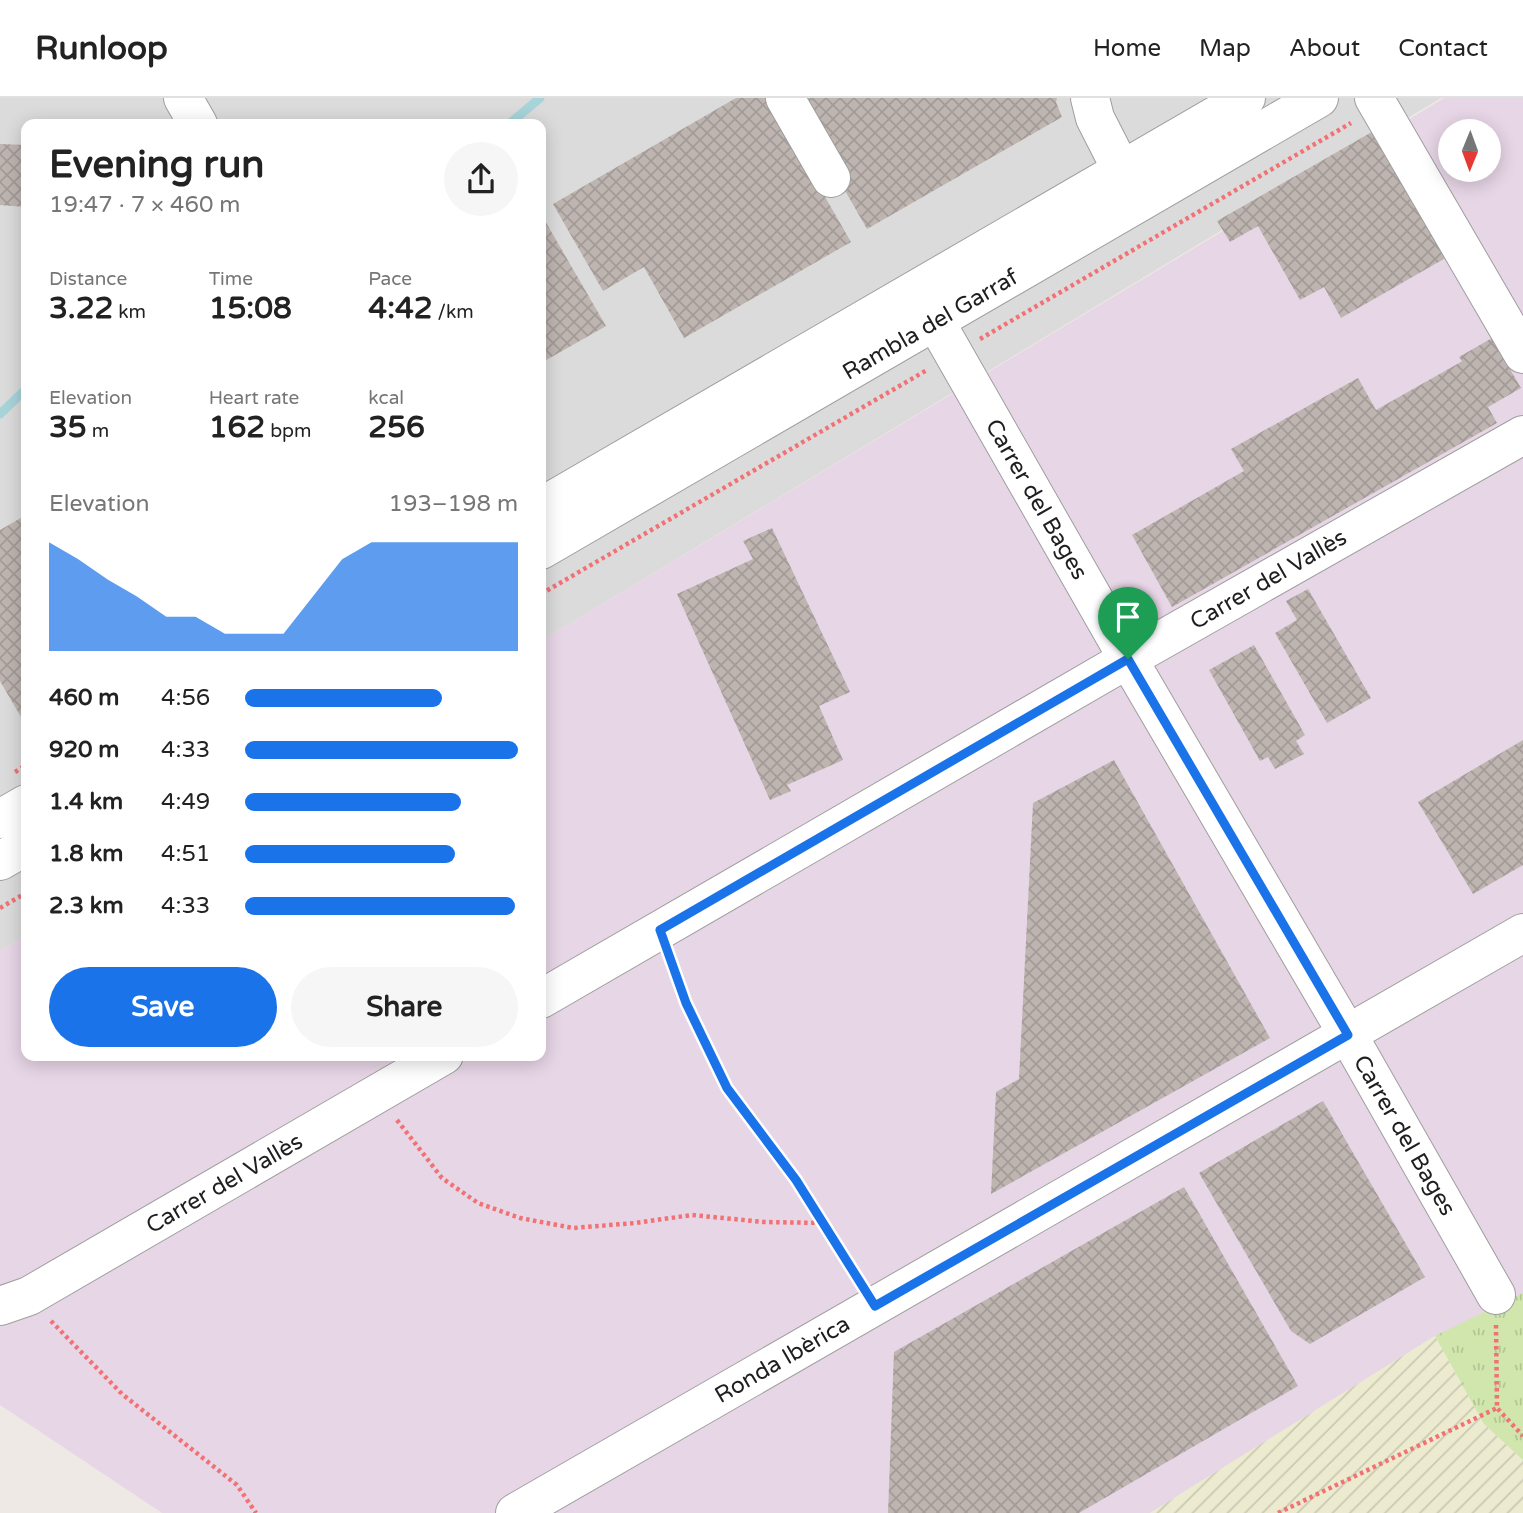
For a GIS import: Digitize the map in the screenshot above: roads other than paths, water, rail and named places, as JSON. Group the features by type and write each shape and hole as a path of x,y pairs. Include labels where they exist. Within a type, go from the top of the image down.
{"street":[{"path":"183,98 195,119"},
{"path":"785,98 831,178"},
{"path":"1090,98 1095,118 1122,171"},
{"name":"Rambla del Garraf","path":"546,504 1246,98"},
{"name":"Rambla del Garraf","path":"546,547 1319,98"},
{"path":"1374,98 1523,354"},
{"name":"Carrer del Bages","path":"935,321 1496,1295"},
{"name":"Carrer del Vallès","path":"546,996 1128,659 1523,435"},
{"path":"0,819 21,807"},
{"path":"0,861 21,849"},
{"name":"Ronda Ibèrica","path":"515,1513 1523,933"},
{"name":"Carrer del Vallès","path":"10,1303 434,1061"}],"waterway":[{"path":"515,119 540,98"},
{"path":"0,414 21,394"}]}
